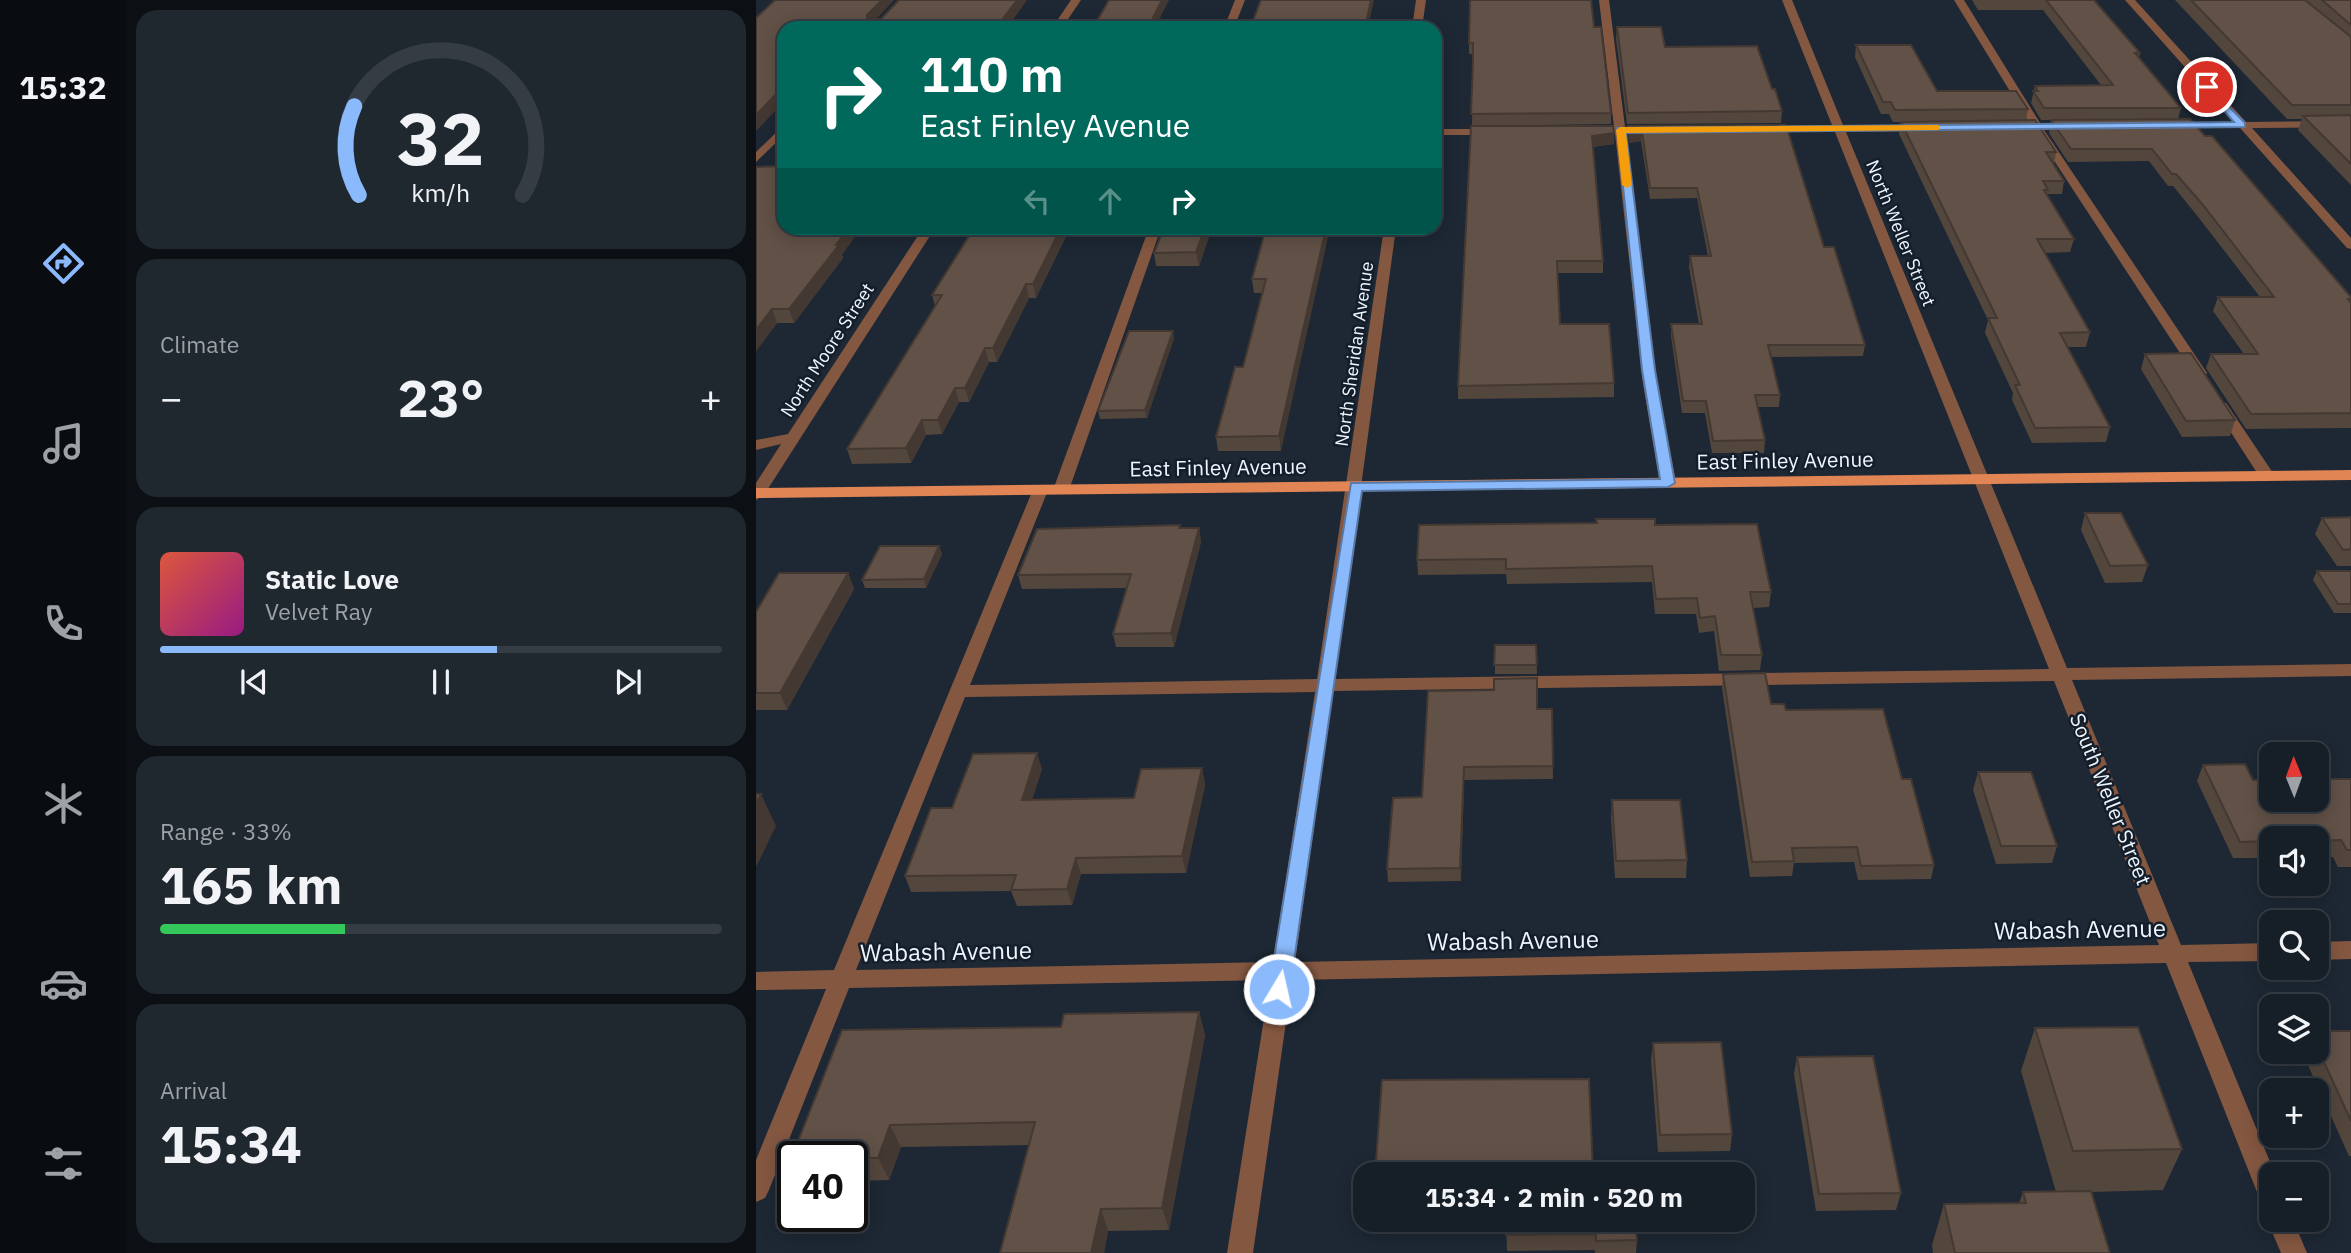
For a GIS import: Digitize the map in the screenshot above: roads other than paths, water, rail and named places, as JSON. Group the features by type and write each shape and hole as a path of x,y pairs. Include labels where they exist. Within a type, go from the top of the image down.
{"main road":[{"name":"East Finley Avenue","path":"757,494 2351,475"}],"street":[{"path":"1062,21 1076,0"},
{"path":"1232,21 1240,0"},
{"path":"1418,21 1421,0"},
{"path":"1604,0 1648,370 1668,483"},
{"name":"North Weller Street","path":"1787,0 1982,479"},
{"path":"1959,0 2037,127 2207,385"},
{"path":"2130,0 2351,245"},
{"path":"2162,126 2351,124"},
{"path":"2000,127 2081,126"},
{"path":"1747,129 1930,128"},
{"path":"1581,131 1668,130"},
{"path":"1442,132 1501,132"},
{"path":"756,159 777,136"},
{"name":"North Moore Street","path":"757,494 924,235"},
{"path":"1061,490 1152,235"},
{"name":"North Sheridan Avenue","path":"1240,1253 1356,486 1389,235"},
{"path":"2215,396 2267,476"},
{"path":"756,445 794,437"},
{"name":"South Weller Street","path":"1982,479 2259,1165"},
{"path":"756,1190 1040,490"},
{"path":"959,691 2351,670"},
{"path":"2329,951 2351,950"},
{"name":"Wabash Avenue","path":"756,981 2259,952"},
{"path":"2285,1232 2294,1253"}]}
